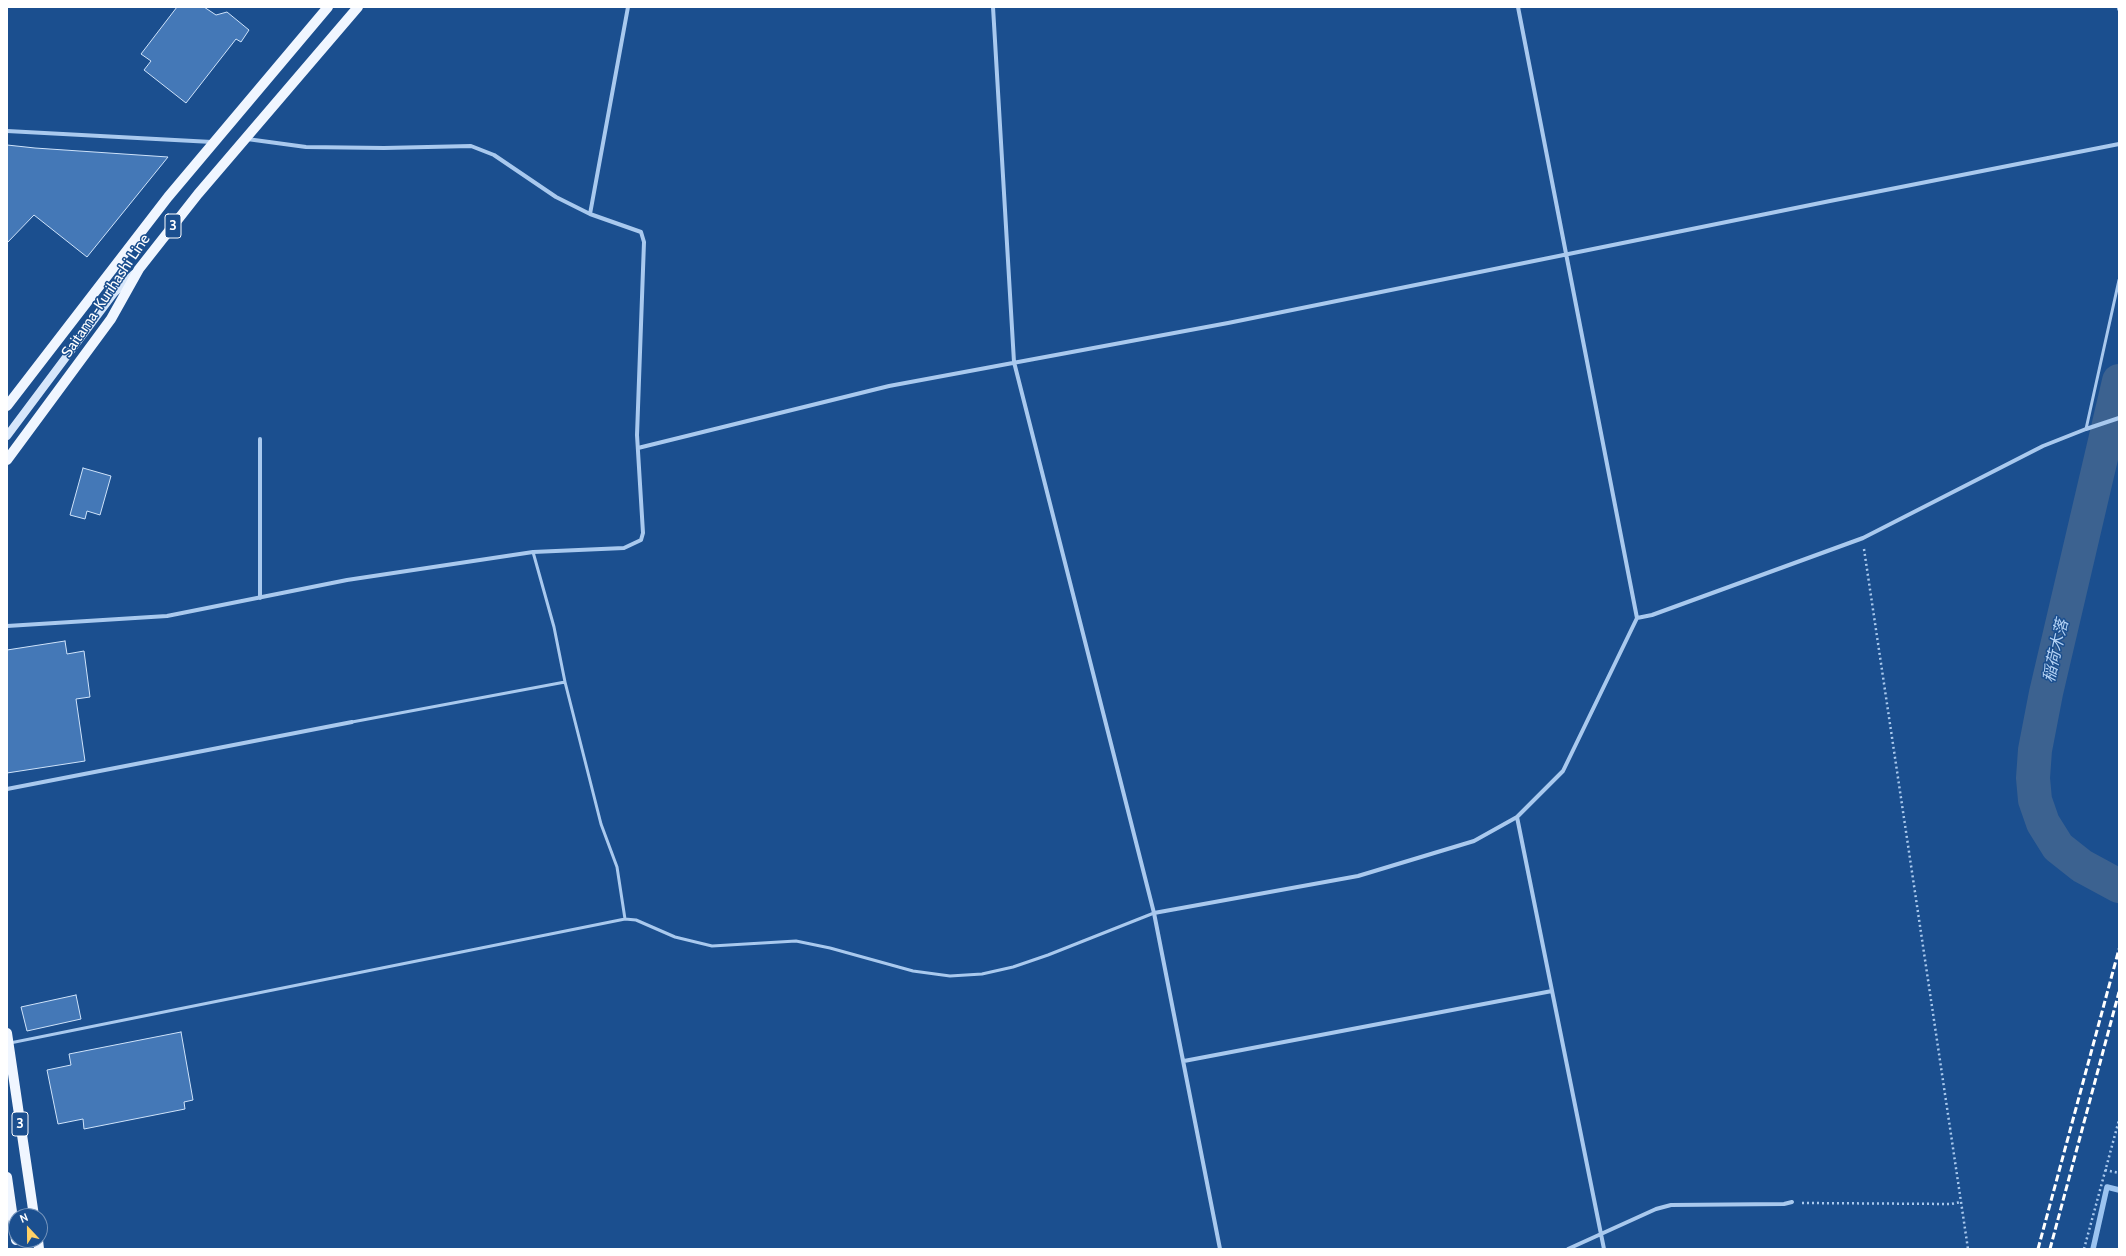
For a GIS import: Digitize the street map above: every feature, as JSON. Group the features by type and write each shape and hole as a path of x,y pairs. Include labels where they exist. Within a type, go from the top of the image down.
{"main road":[{"name":"Saitama-Kurihashi Line","path":"7,406 163,203 328,7"},
{"name":"Saitama-Kurihashi Line","path":"7,460 111,319 139,269 198,194 358,7"},
{"name":"3","path":"7,1033 33,1208"},
{"path":"7,1177 11,1208"}],"street":[{"path":"590,214 628,7"},
{"path":"993,7 1014,362 1154,913 1220,1249"},
{"path":"1154,913 1358,876 1474,841 1517,817 1563,770 1637,618 1518,7"},
{"path":"7,131 214,142"},
{"path":"7,626 167,616 348,580 533,552 624,548 641,540 643,533 637,435 644,242 641,232 590,214 556,197 494,154 472,146 384,148 306,147 246,139"},
{"path":"638,448 889,386 1198,329 2119,144"},
{"path":"7,436 114,293 139,269"},
{"path":"1637,618 1652,615 1863,538 2044,446 2086,429 2119,418"},
{"path":"260,439 260,598"},
{"path":"7,789 352,722"},
{"path":"1517,817 1604,1249"},
{"path":"1184,1062 1552,991"},
{"path":"1568,1249 1602,1235 1656,1208 1671,1205 1784,1204 1792,1202"}],"lane":[{"path":"2086,429 2119,280"},
{"path":"533,552 554,626 564,682 601,824 617,867 625,919"},
{"path":"352,722 564,682"},
{"path":"8,1044 625,919 636,920 675,937 712,946 796,941 830,948 913,970 950,976 982,974 1013,967 1048,955 1154,913"}],"path":[{"path":"1863,538 1968,1249"},
{"path":"2084,1249 2119,1120"},
{"path":"2105,1170 2119,1173"},
{"path":"1792,1202 1951,1204 1961,1202"}],"building":[{"path":"177,7 204,7 216,15 227,12 249,30 241,42 236,39 186,103 144,70 151,61 141,54"},
{"path":"7,145 168,157 87,257 34,215 7,243"},
{"path":"83,468 111,476 100,515 87,511 85,519 70,515"},
{"path":"65,641 67,654 84,651 90,697 76,699 85,761 7,773 7,650"},
{"path":"76,995 81,1019 27,1031 21,1007"},
{"path":"181,1032 193,1100 184,1102 185,1109 84,1129 83,1119 58,1124 47,1070 71,1065 69,1054"}],"waterway":[{"name":"稲荷木落","path":"2119,381 2046,693 2035,750 2033,778 2035,800 2043,823 2058,847 2082,866 2119,886"},
{"path":"2093,1249 2107,1187 2119,1190"}],"railway":[{"path":"2038,1249 2119,949"},
{"path":"2050,1249 2119,992"}]}
